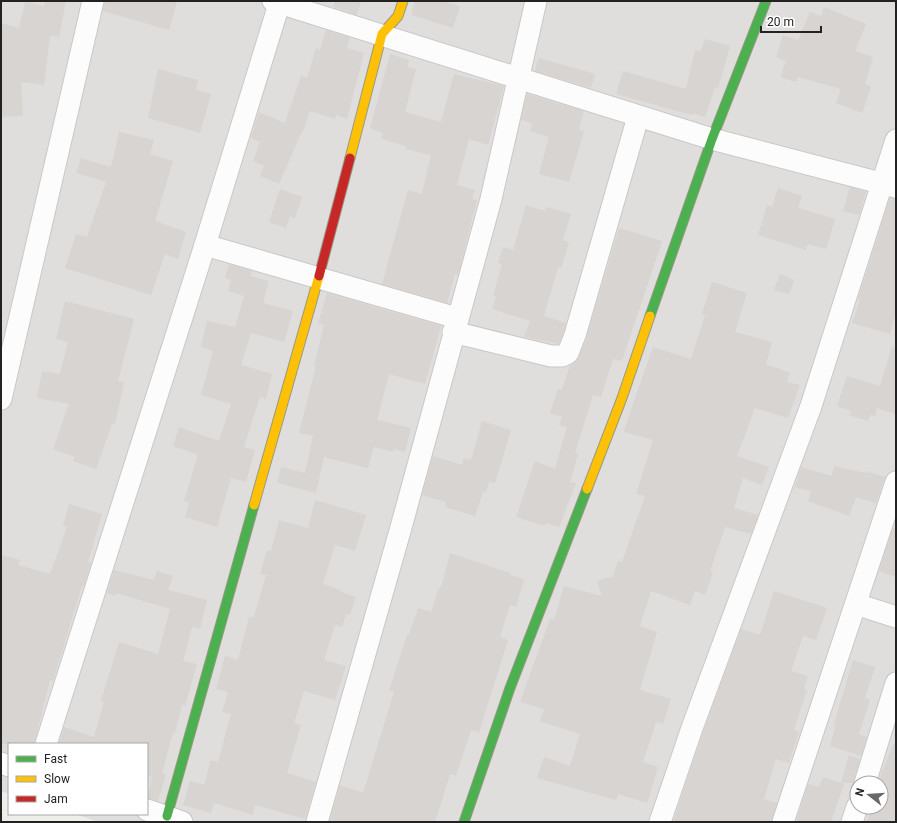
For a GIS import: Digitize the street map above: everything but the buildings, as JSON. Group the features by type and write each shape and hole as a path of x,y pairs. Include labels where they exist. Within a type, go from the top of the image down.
{"street":[{"path":"1,399 93,1"},
{"path":"46,743 204,245 277,1 712,140 888,185"},
{"path":"148,810 174,819 382,34 398,16 403,1"},
{"path":"317,822 400,531 455,325 491,199 536,1"},
{"path":"464,822 510,688 622,398 712,140 766,1"},
{"path":"204,245 318,278 551,356 562,356 568,353 575,335 638,117"},
{"path":"660,822 692,728 811,406 888,185 896,140"},
{"path":"783,822 896,482"},
{"path":"856,604 896,618"},
{"path":"867,775 896,683"}],"shaded area":[{"path":"1,1 896,1 896,822 99,822 77,815 148,815 148,743 8,743 8,794 1,791"}],"traffic: fast":[{"path":"650,316 712,139 766,1"},
{"path":"464,822 510,688 587,489"},
{"path":"167,816 254,505"}],"traffic: slow":[{"path":"350,158 382,34 398,16 403,1"},
{"path":"254,505 319,276"},
{"path":"587,489 622,398 650,316"}],"traffic: jam":[{"path":"319,276 350,158"}]}
